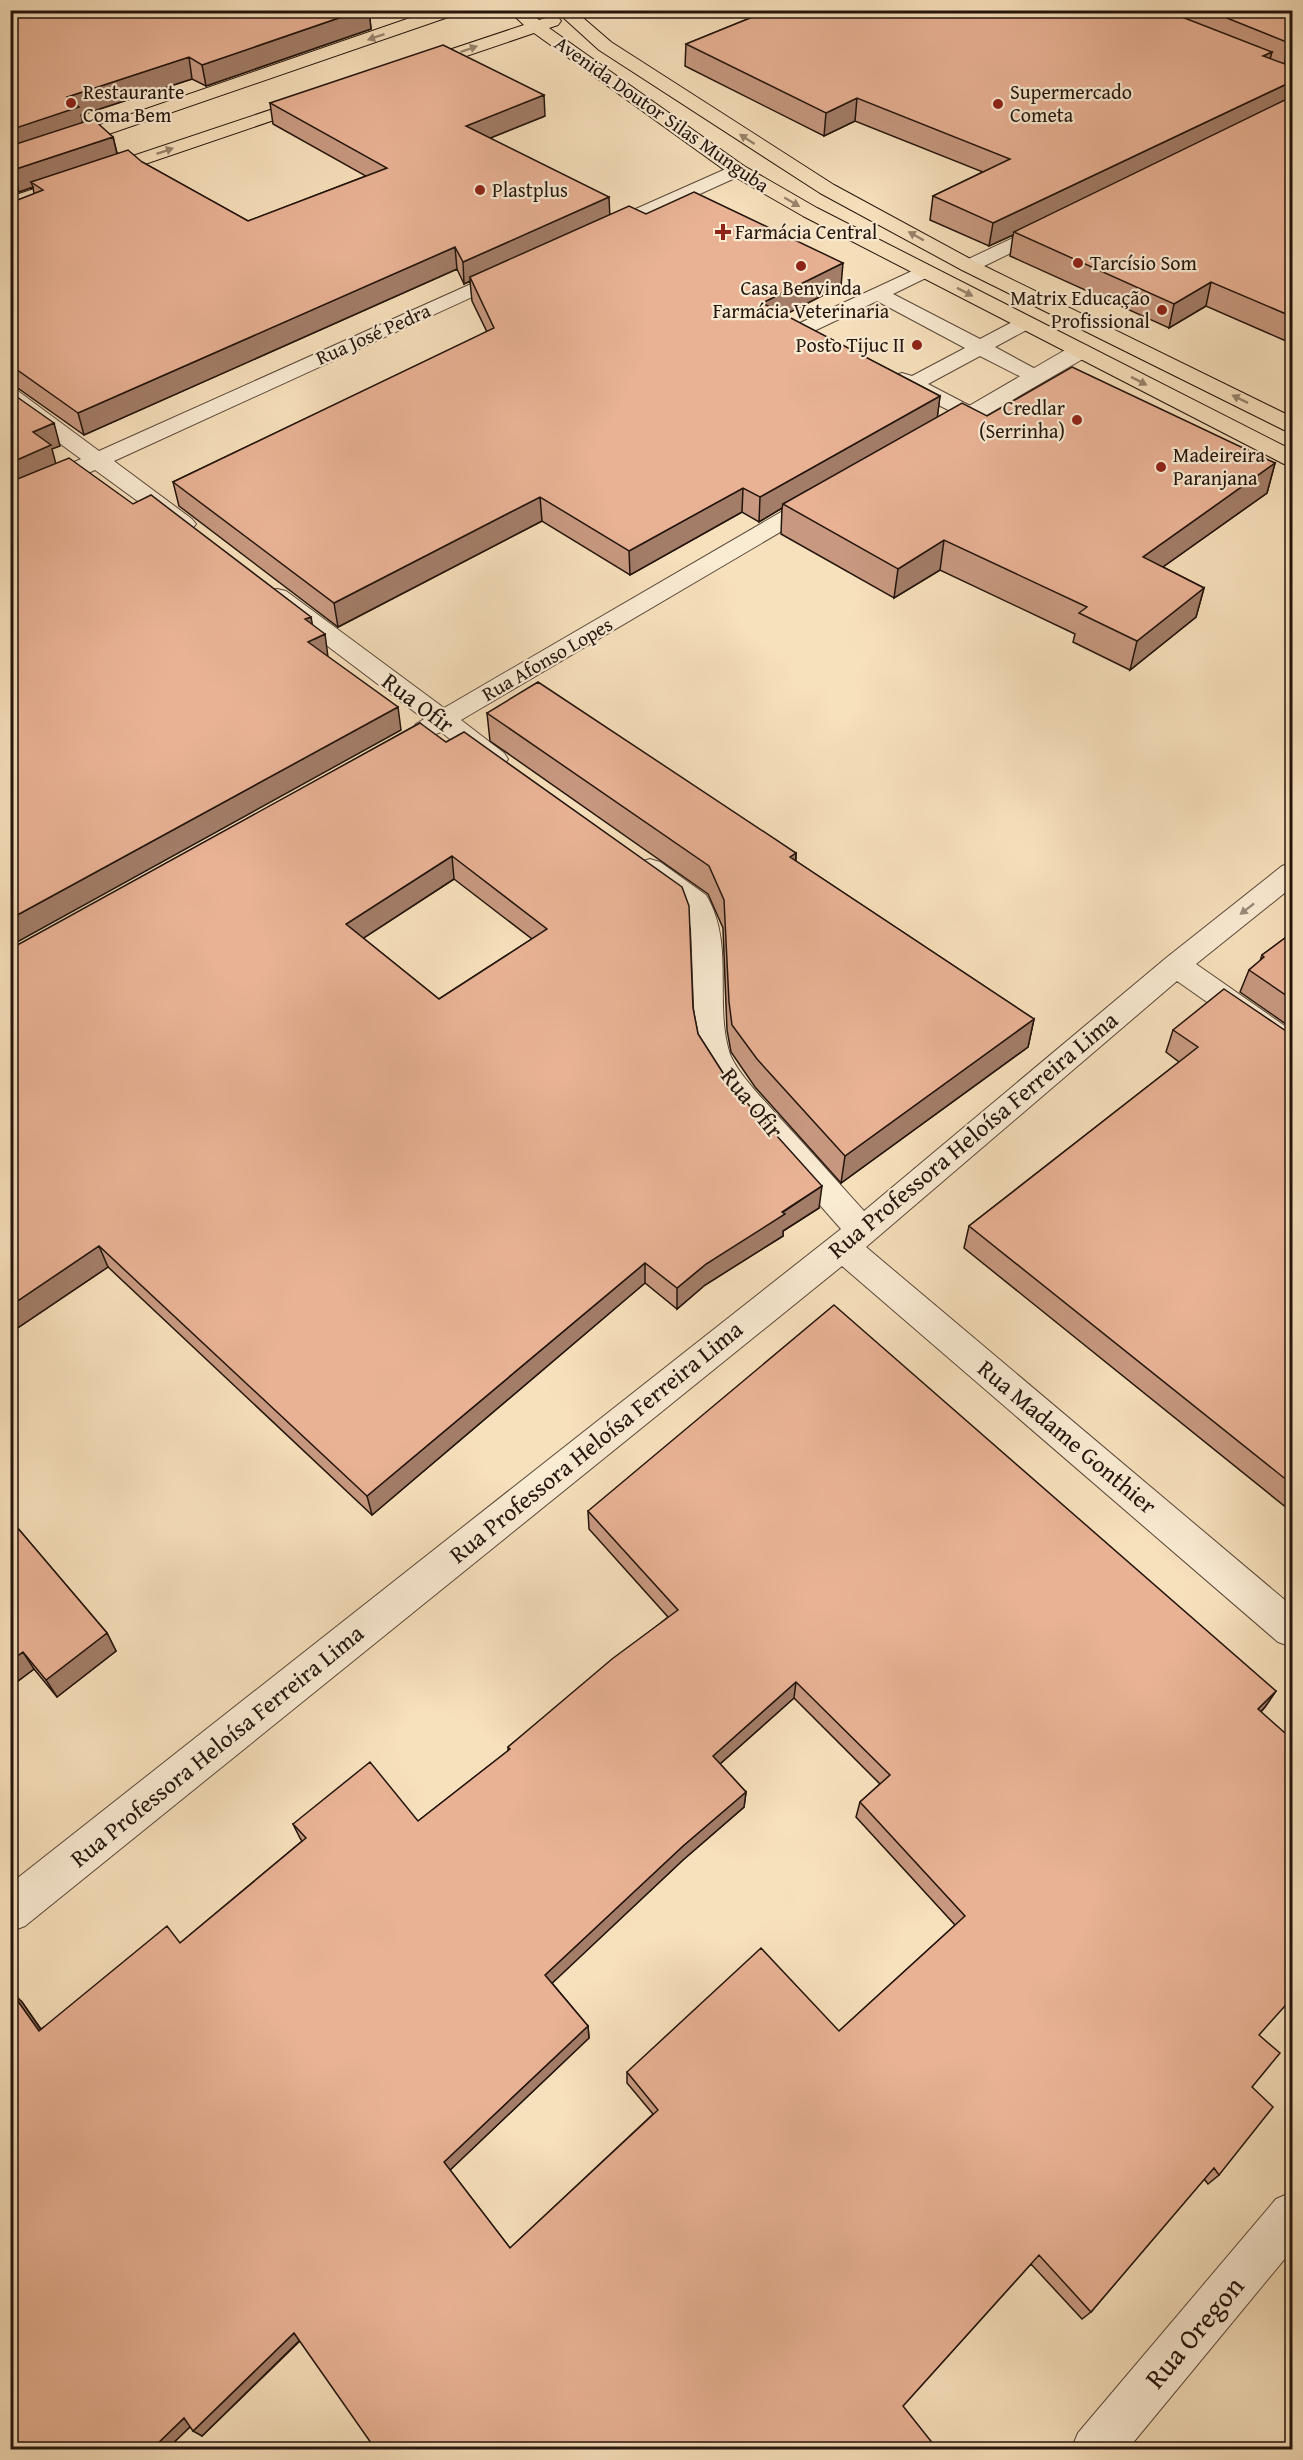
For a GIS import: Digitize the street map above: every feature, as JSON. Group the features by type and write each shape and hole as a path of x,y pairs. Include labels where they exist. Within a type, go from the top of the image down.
{"main road":[{"path":"10,162 451,10"},
{"name":"Avenida Doutor Silas Munguba","path":"516,10 737,170 810,212 1293,459"},
{"path":"396,74 572,12"},
{"name":"Avenida Doutor Silas Munguba","path":"572,12 605,46 827,189 969,266 1293,425"},
{"path":"10,204 329,96"}],"street":[{"path":"580,241 737,170"},
{"name":"Rua José Pedra","path":"10,500 527,265"},
{"path":"920,443 1080,351"},
{"path":"10,396 203,539"},
{"name":"Rua Afonso Lopes","path":"400,744 839,488"},
{"name":"Rua Ofir","path":"260,583 441,721 517,775"},
{"name":"Rua Ofir","path":"630,855 696,902 706,928 710,1029 714,1055 742,1096 852,1238"},
{"name":"Rua Professora Heloísa Ferreira Lima","path":"10,1911 852,1238 1176,965 1293,873"},
{"path":"1176,965 1293,1046"},
{"name":"Rua Madame Gonthier","path":"852,1238 1293,1629"},
{"name":"Rua Oregon","path":"1095,2450 1293,2215"}],"lane":[{"path":"969,266 1066,219"},
{"path":"826,337 807,327 925,271"},
{"path":"877,293 1036,376"},
{"path":"913,384 1025,323"},
{"path":"884,369 970,415"}],"building":[{"path":"10,10 362,10 202,65 189,57 67,97 79,107 10,130"},
{"path":"770,10 1164,10 1272,52 1263,56 1293,67 1293,81 993,223 933,196 1010,159 857,98 826,113 686,44"},
{"path":"1207,10 1293,10 1293,41 1289,43"},
{"path":"443,45 544,95 466,126 609,197 463,262 455,247 78,413 10,367 10,203 43,190 31,182 128,150 142,162 248,221 387,168 270,103"},
{"path":"1293,96 1293,317 1211,282 1174,304 1014,232"},
{"path":"93,119 113,137 13,170 10,168 10,146"},
{"path":"694,192 843,263 762,303 940,396 760,497 743,488 629,551 540,497 334,603 173,482 494,328 470,277 629,206 646,214"},
{"path":"1072,367 1275,463 1143,557 1204,588 1137,641 1079,613 1087,607 944,540 898,569 783,504 962,403 987,416"},
{"path":"10,392 54,423 33,432 51,445 10,463"},
{"path":"69,458 133,504 151,495 311,617 305,619 325,634 308,642 398,707 10,919 10,482"},
{"path":"538,682 796,853 790,857 1034,1019 845,1156 757,1059 732,1025 724,900 709,866 487,713"},
{"path":"420,723 446,742 464,732 682,887 689,906 693,1008 698,1034 730,1084 822,1186 782,1212 785,1214 706,1264 677,1288 645,1263 367,1496 99,1246 10,1306 10,949","holes":["452,856 547,929 439,999 346,924"]},
{"path":"1293,932 1293,1000 1249,970 1264,957 1262,955"},
{"path":"1224,989 1293,1034 1293,1485 969,1226 1198,1047 1173,1030"},
{"path":"834,1305 1276,1691 1258,1709 1293,1740 1293,1997 1259,2035 1280,2053 1252,2087 1273,2107 1219,2175 1214,2168 1091,2312 1039,2255 903,2406 938,2450 376,2450 294,2333 193,2431 184,2418 151,2450 10,2450 10,1990 39,2031 167,1926 180,1943 306,1838 293,1824 370,1762 418,1821 510,1749 508,1747 612,1659 678,1610 588,1511","holes":["796,1682 890,1775 860,1802 965,1916 839,2031 761,1948 627,2072 658,2110 510,2248 444,2162 588,2026 545,1975 683,1846 746,1792 713,1756"]},
{"path":"10,1519 107,1633 46,1680 23,1652 10,1661"}],"place":[{"name":"Restaurante Coma Bem","path":"71,103"},
{"name":"Supermercado Cometa","path":"998,104"},
{"name":"Plastplus","path":"480,190"},
{"name":"Farmácia Central","path":"723,232"},
{"name":"Tarcísio Som","path":"1078,263"},
{"name":"Casa Benvinda Farmácia Veterinaria","path":"801,266"},
{"name":"Matrix Educação Profissional","path":"1162,310"},
{"name":"Posto Tijuc II","path":"917,345"},
{"name":"Credlar (Serrinha)","path":"1077,420"},
{"name":"Madeireira Paranjana","path":"1161,467"}]}
